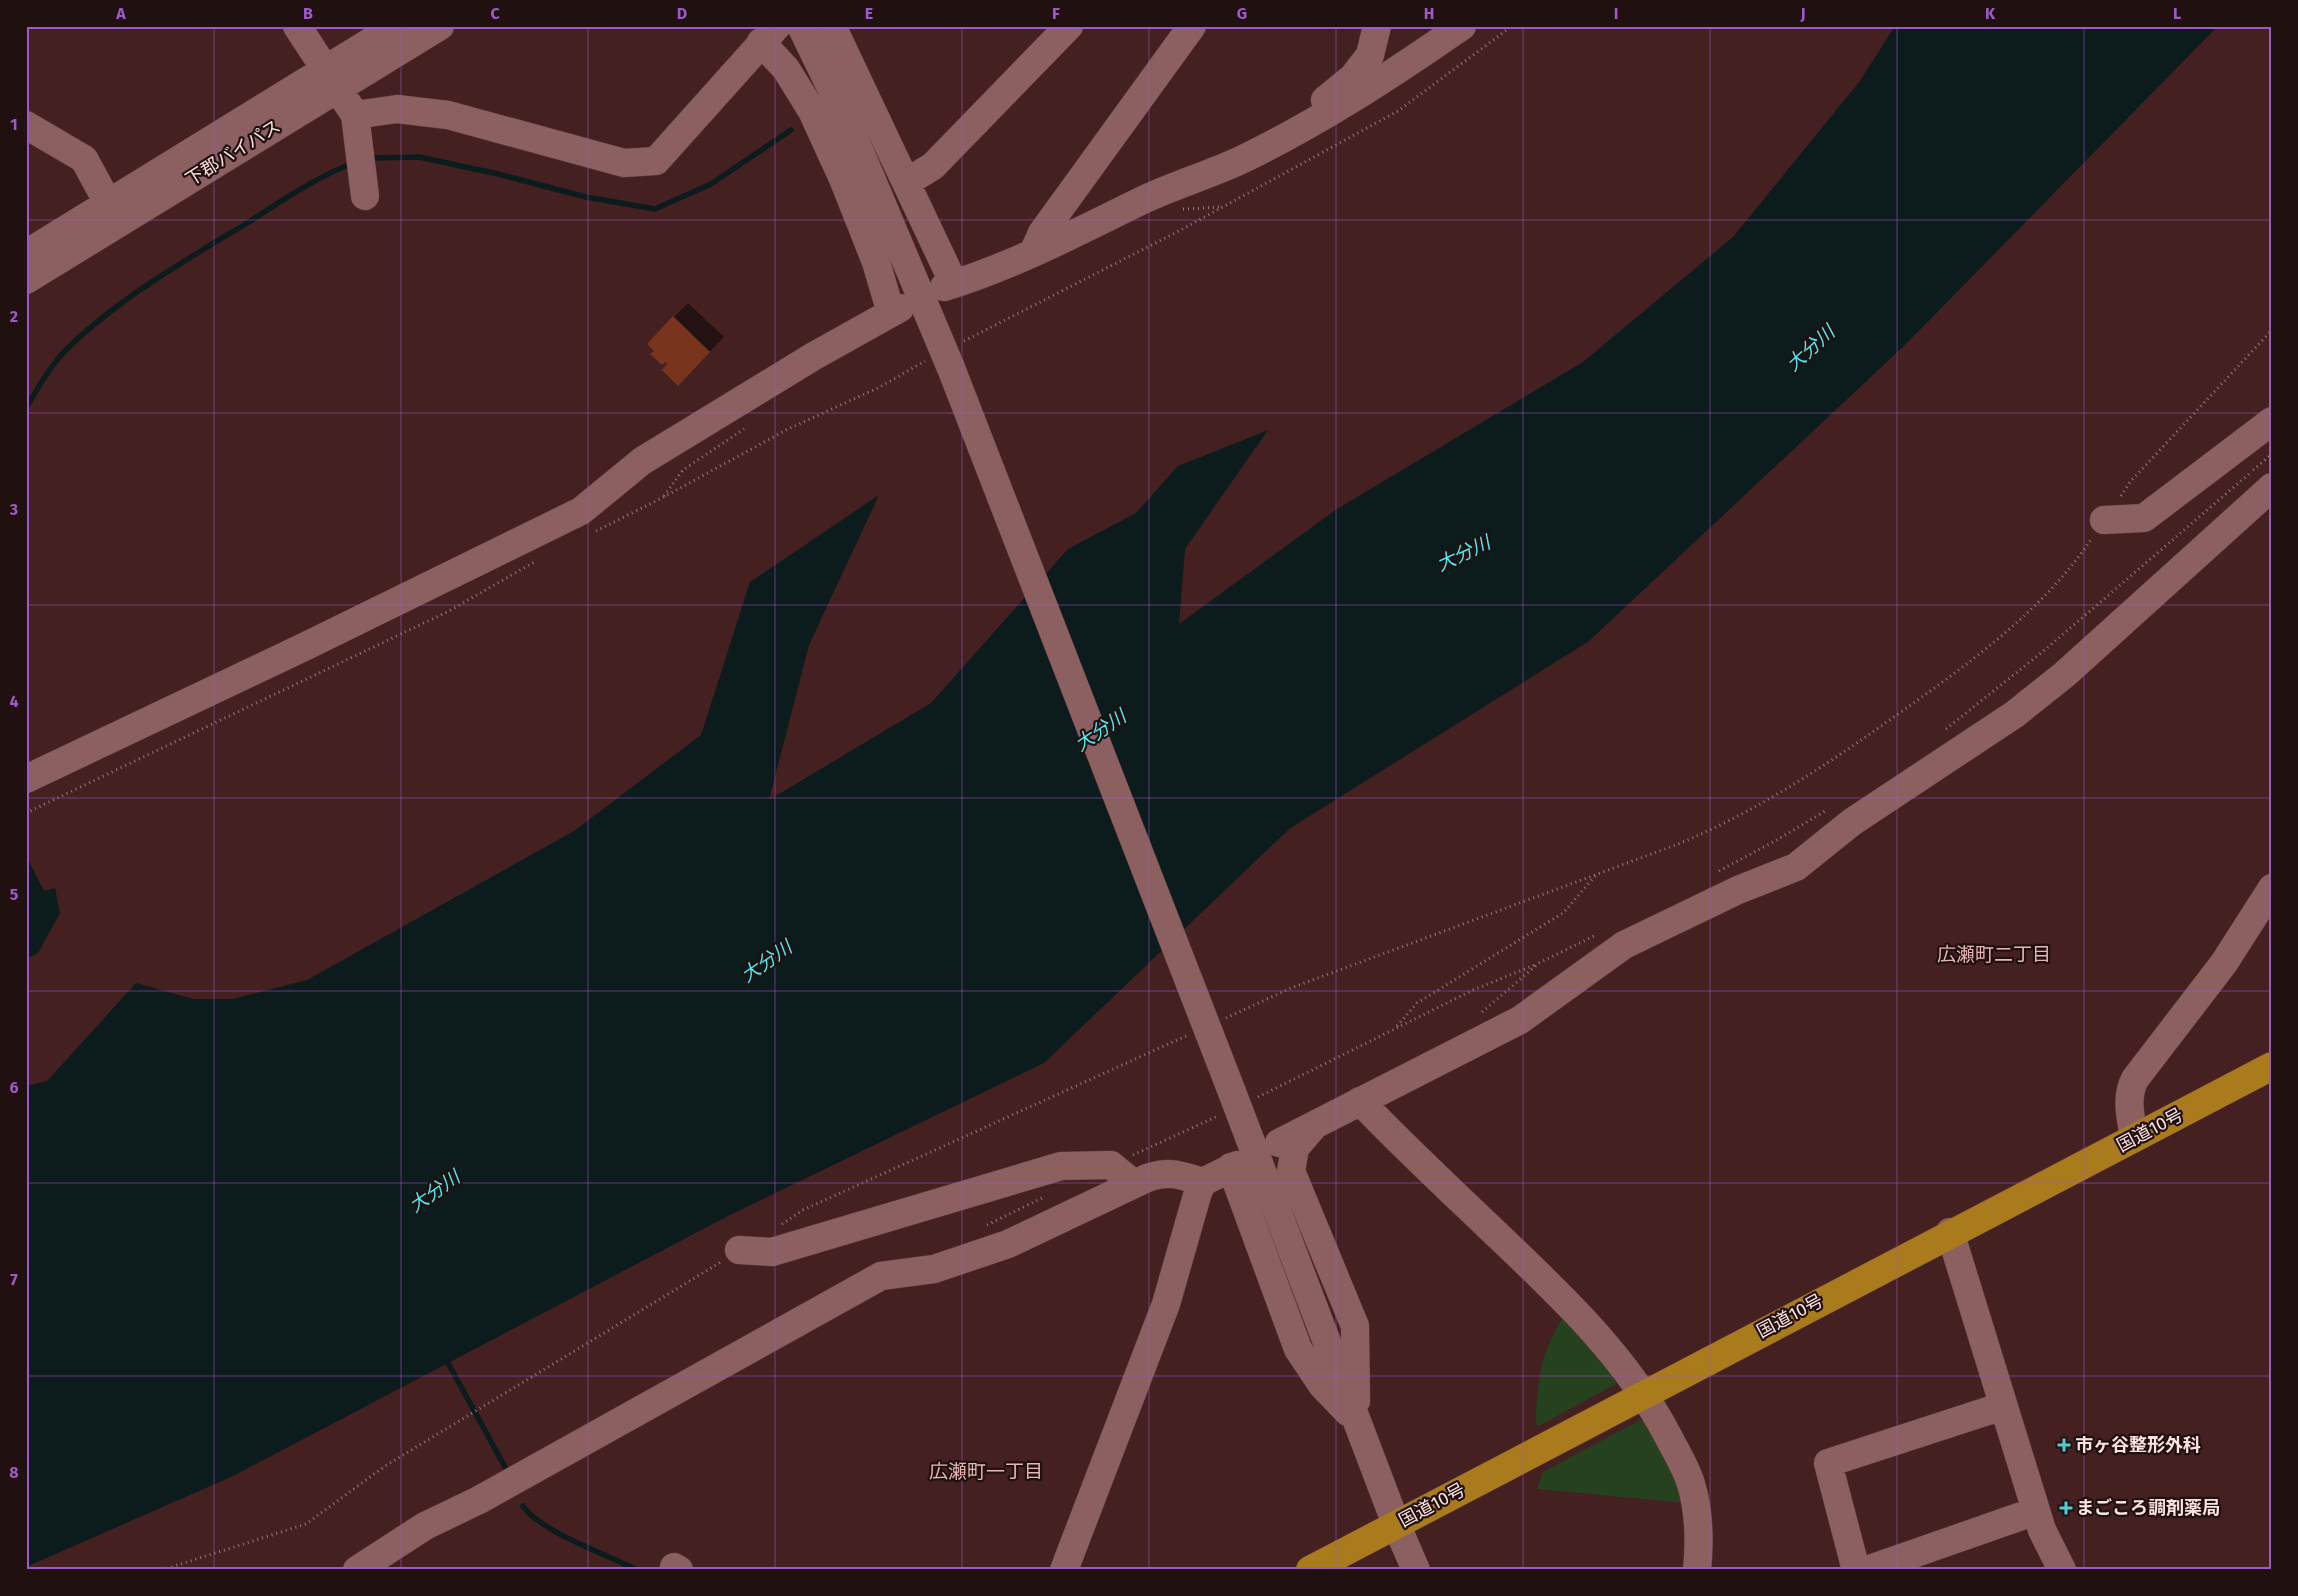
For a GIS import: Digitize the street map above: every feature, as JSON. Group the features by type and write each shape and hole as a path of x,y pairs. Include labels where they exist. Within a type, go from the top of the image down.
{"highway":[{"name":"国道10号","path":"1310,1570 1950,1232 2272,1066"}],"street":[{"path":"297,26 356,120 364,183"},
{"path":"26,254 108,203 331,80 396,26"},
{"name":"下郡バイパス","path":"26,280 331,80 440,26"},
{"path":"801,26 847,121 948,360 1235,1100 1396,1524 1416,1570"},
{"path":"832,26 907,182 949,286 1033,254 1171,187 1237,162 1305,127 1398,70 1462,26"},
{"path":"907,182 933,166 1069,26"},
{"path":"1033,254 1042,233 1192,26"},
{"path":"1305,127 1321,103 1353,77 1370,54 1377,26"},
{"path":"26,779 314,642 581,511 642,461 814,356 896,311 844,181 812,112 786,69 769,34 656,161 624,162 448,115 397,109 356,120"},
{"path":"26,125 84,159 108,203"},
{"path":"2104,520 2144,518 2272,421"},
{"path":"1279,1142 1520,1020 1624,945 1738,890 1796,867 1852,822 1972,744 2065,674 2272,487"},
{"path":"2134,1138 2129,1101 2130,1089 2135,1079 2224,963 2272,888"},
{"path":"1360,1101 1404,1146 1536,1272 1610,1349 1643,1393 1680,1457 1691,1483 1698,1529 1697,1570"},
{"path":"1318,1123 1295,1148 1291,1171 1355,1326 1357,1422"},
{"path":"739,1250 772,1252 1062,1166 1111,1165 1134,1184"},
{"path":"1064,1570 1166,1304 1198,1192 1203,1182 1234,1166 1298,1349 1322,1385 1357,1422"},
{"path":"357,1570 425,1526 479,1500 881,1276 934,1268 1000,1247 1040,1231 1134,1184 1163,1172 1176,1173 1203,1182"},
{"path":"1950,1232 2042,1530 2062,1570"},
{"path":"1856,1570 1828,1462 2003,1406"},
{"path":"1867,1570 2036,1511"}],"path":[{"path":"595,532 662,498 786,430 880,387 948,360 1398,111 1512,26"},
{"path":"1219,1021 1291,988 1710,831 1748,812 1858,743 1982,651 2039,602 2077,561 2130,482 2272,330"},
{"path":"1938,735 1977,707 2046,649 2272,454"},
{"path":"26,813 449,612 544,557"},
{"path":"1714,874 1776,841 1830,808"},
{"path":"1395,1028 1417,1003 1563,913 1598,873"},
{"path":"1111,1165 1235,1100 1395,1028 1473,990 1540,963 1600,932"},
{"path":"1474,1018 1540,963"},
{"path":"779,1225 803,1210 1192,1033"},
{"path":"978,1229 1049,1195"},
{"path":"162,1570 306,1524 385,1466 739,1250"}],"green space":[{"path":"1566,1313 1623,1380 1539,1426 1536,1424 1536,1409 1542,1366 1551,1339"},
{"path":"1651,1417 1687,1503 1537,1489 1543,1472 1644,1418"}],"water":[{"name":"大分川","path":"1895,26 2218,26 1906,344 1589,641 1289,829 1044,1063 728,1216 231,1477 26,1567 26,1086 47,1081 136,983 193,999 233,999 307,980 574,831 701,735 750,582 879,495 809,645 769,800 931,703 1068,549 1136,513 1178,466 1268,430 1185,549 1179,624 1337,509 1583,362 1733,237 1860,81"},
{"path":"26,855 44,891 55,888 60,913 38,953 28,958 26,964"}],"building":[{"path":"673,316 710,352 678,386 662,370 667,364 665,362 662,365 650,354 654,351 647,344"}],"waterway":[{"path":"369,158 419,157 498,174 586,197 655,209 711,184 791,130"},
{"path":"26,408 63,353 109,312 176,266 297,191 353,163"},
{"path":"448,1363 505,1467"},
{"path":"523,1506 531,1515 558,1533 637,1570"}],"place":[{"name":"市ヶ谷整形外科","path":"2064,1445"},
{"name":"まごころ調剤薬局","path":"2066,1508"}],"district":[{"name":"広瀬町二丁目","path":"1994,954"},
{"name":"広瀬町一丁目","path":"986,1471"}]}
